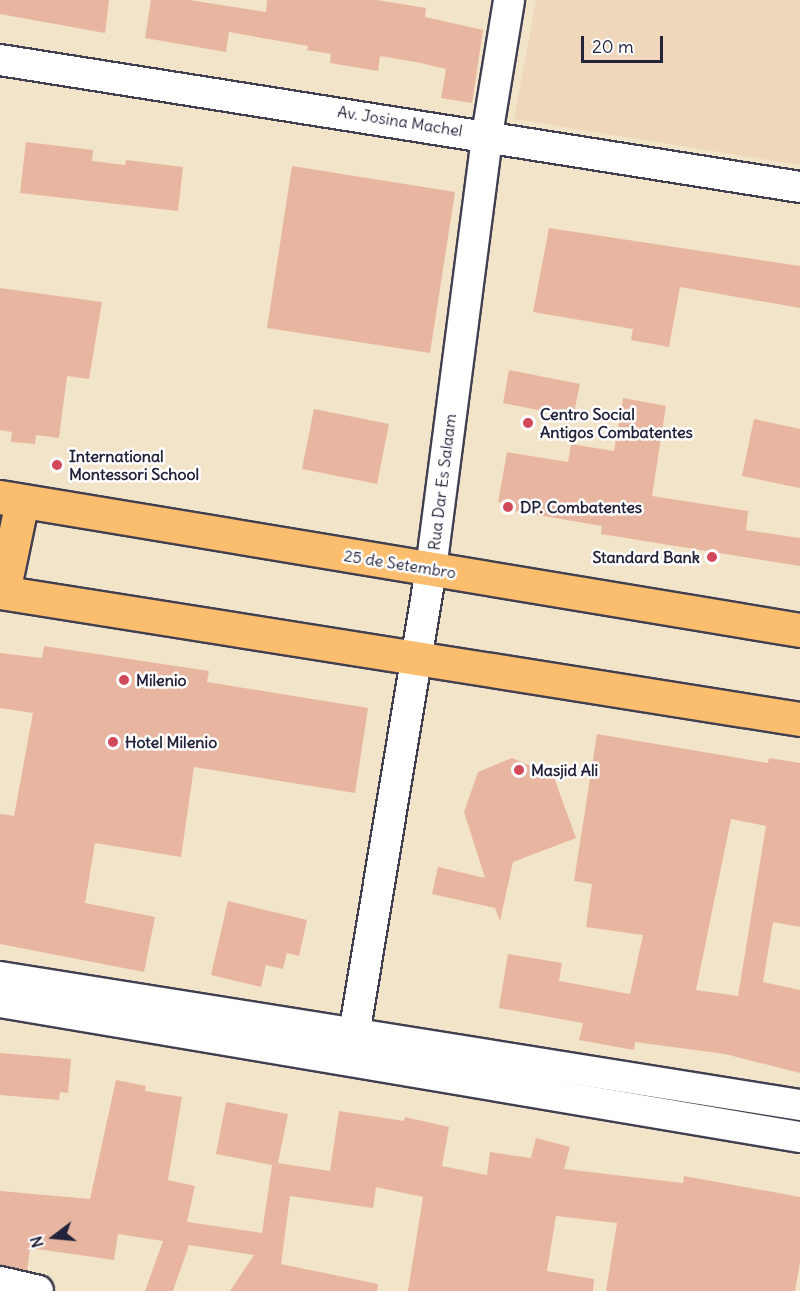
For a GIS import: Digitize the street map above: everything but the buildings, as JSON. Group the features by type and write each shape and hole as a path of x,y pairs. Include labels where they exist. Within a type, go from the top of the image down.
{"main road":[{"name":"25 de Setembro","path":"11,499 800,630"},
{"path":"11,499 2,592 800,719"}],"street":[{"name":"Rua Dar Es Salaam","path":"352,1046 414,656 431,569 486,135 509,0"},
{"name":"Av. Josina Machel","path":"0,60 486,135 800,187"},
{"path":"0,977 84,1003 352,1046 800,1105"},
{"path":"0,1002 84,1003"},
{"path":"352,1046 800,1137"},
{"path":"0,1282 38,1291"}],"shaded area":[{"path":"536,0 800,0 800,165 514,119"}],"place":[{"name":"Centro Social Antigos Combatentes","path":"528,423"},
{"name":"International Montessori School","path":"57,465"},
{"name":"DP. Combatentes","path":"508,507"},
{"name":"Standard Bank","path":"712,557"},
{"name":"Milenio","path":"124,680"},
{"name":"Hotel Milenio","path":"113,742"},
{"name":"Masjid Ali","path":"519,770"}]}
